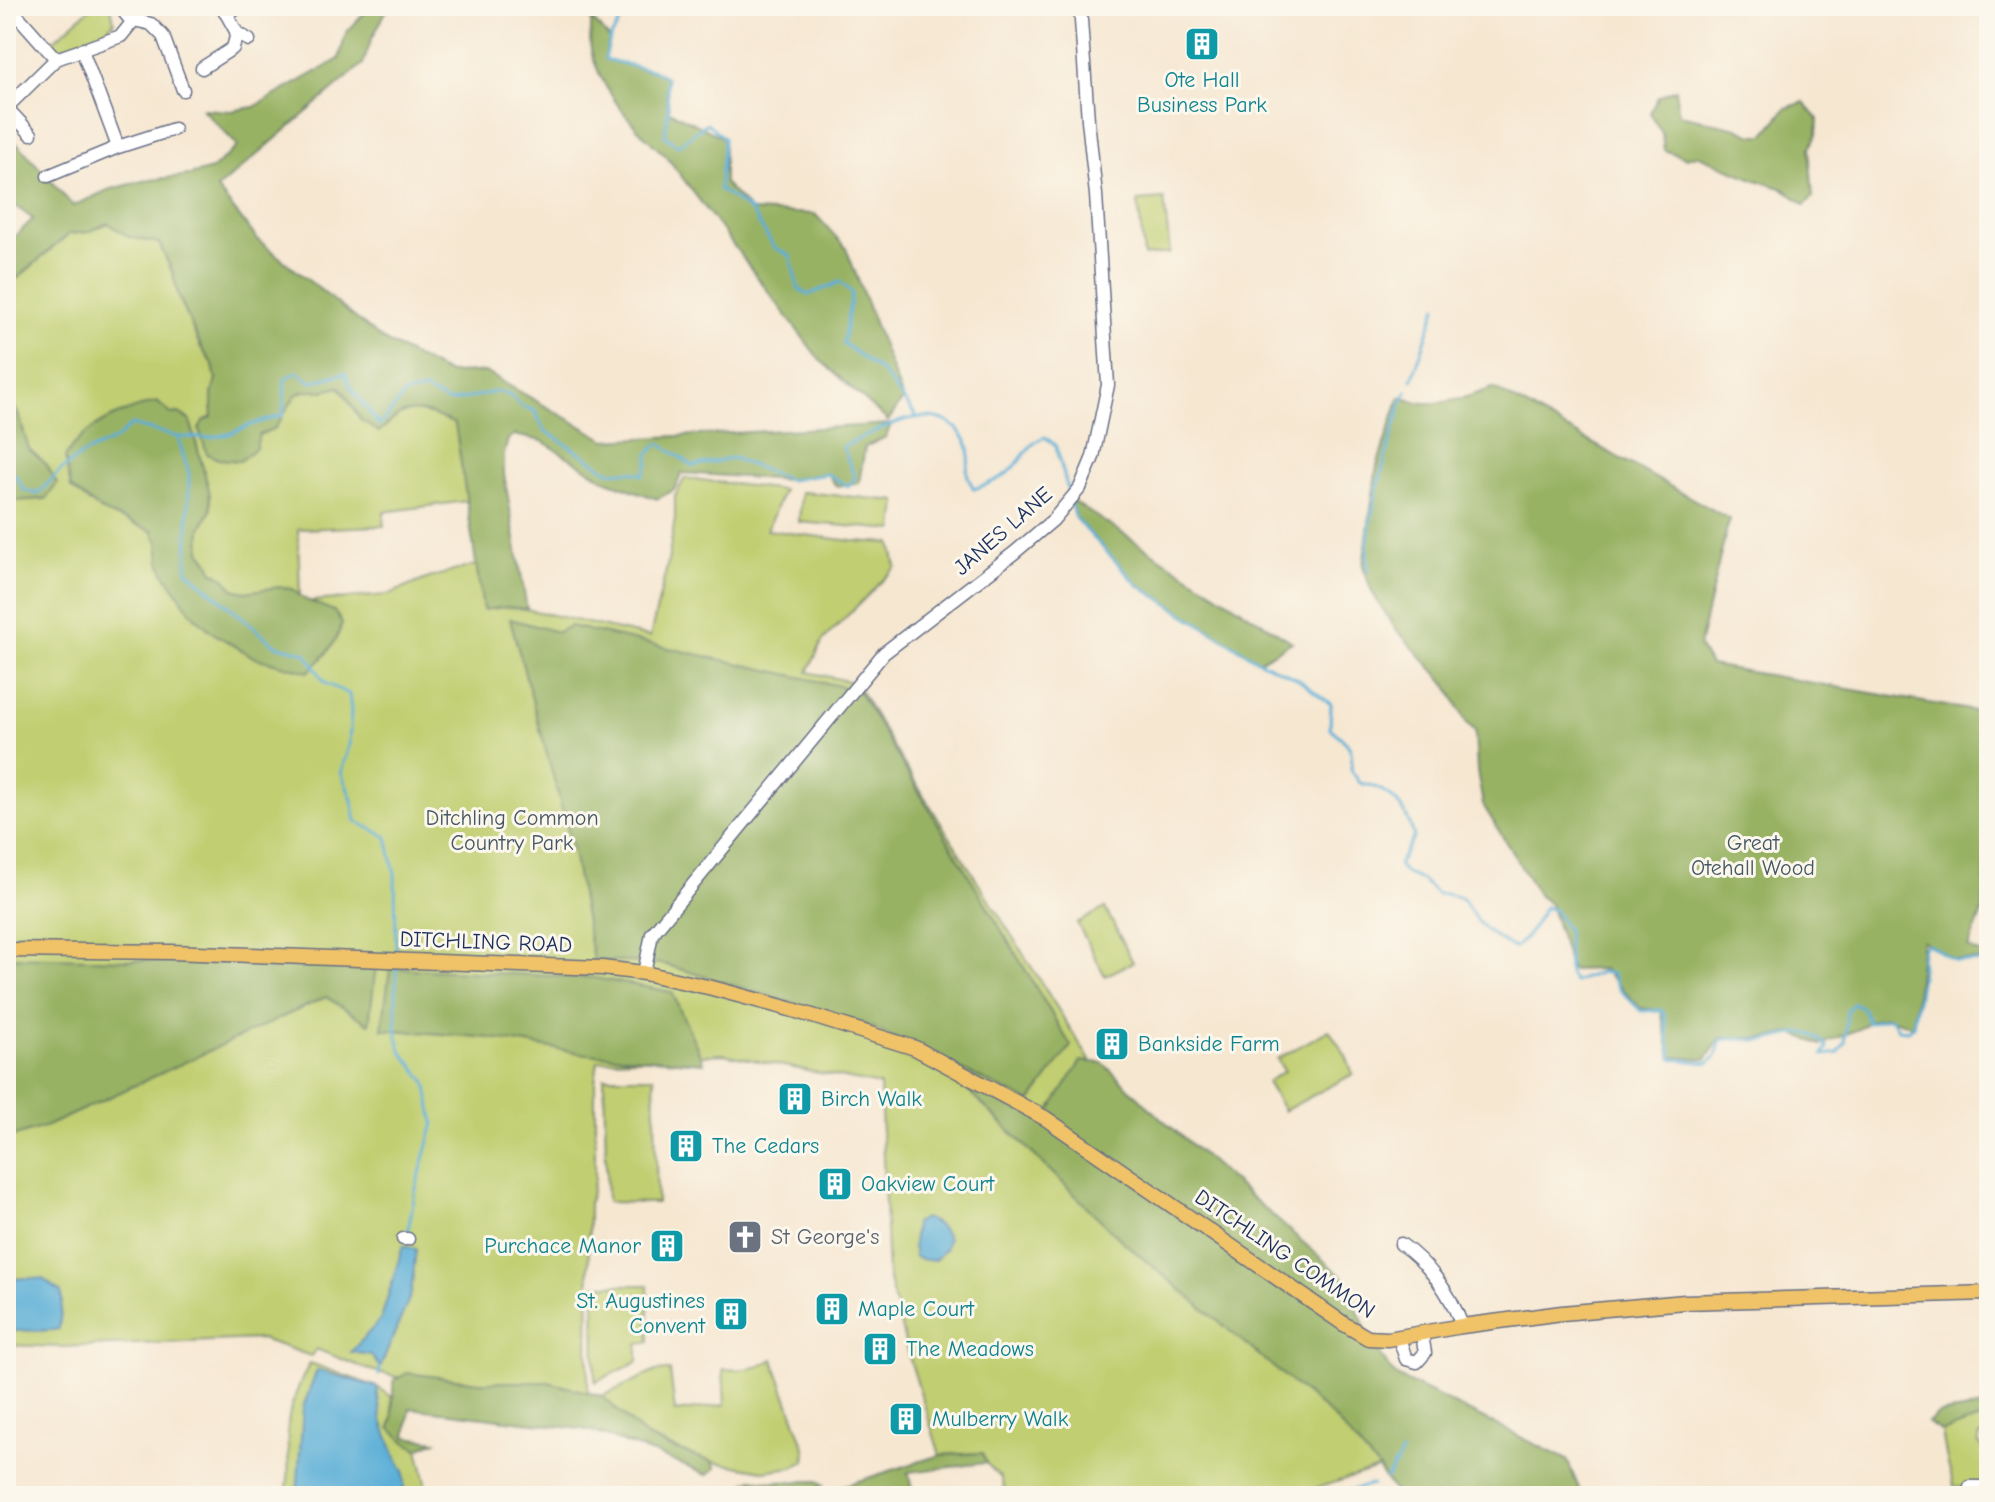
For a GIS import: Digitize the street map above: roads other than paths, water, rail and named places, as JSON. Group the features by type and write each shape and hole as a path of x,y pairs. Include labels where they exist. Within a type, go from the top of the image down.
{"main road":[{"name":"DITCHLING ROAD","path":"6,950 171,952 602,968 644,973 790,1009 915,1048 949,1066"},
{"name":"DITCHLING COMMON","path":"949,1066 1045,1118 1368,1338 1399,1338 1562,1313 1685,1302 1989,1293"}],"street":[{"path":"9,6 56,59"},
{"path":"119,6 128,17 151,24 163,36 183,90"},
{"path":"202,68 233,48 243,36 224,10 242,6"},
{"name":"JANES LANE","path":"644,973 652,934 884,653 1014,553 1053,520 1080,488 1093,457 1108,385 1080,6"},
{"path":"31,134 6,107 56,59 121,36 134,20"},
{"path":"82,50 118,147"},
{"path":"48,176 118,147 174,129"},
{"path":"1401,1244 1419,1249 1455,1306 1462,1326"},
{"path":"1399,1338 1406,1359 1417,1362 1425,1353 1422,1335"},
{"path":"1970,1487 1986,1490"}],"water":[{"path":"924,1218 938,1226 948,1239 945,1249 935,1260 915,1257 915,1223"},
{"path":"403,1246 416,1249 411,1294 380,1368 371,1355 351,1352 381,1319"},
{"path":"12,1279 43,1279 61,1292 59,1329 6,1333 6,1292"},
{"path":"317,1370 377,1387 381,1418 404,1471 404,1496 297,1496 303,1408"}],"waterway":[{"path":"617,6 621,20 610,39 605,59 666,77 668,111 665,136 678,146 707,123 724,138 719,189 751,211 774,247 790,256 798,288 808,295 840,282 852,293 843,343 883,373 917,417"},
{"path":"1412,380 1437,306"},
{"path":"6,474 15,474 24,490 38,494 61,470 83,454 116,439 131,425 178,437 208,438 229,434 283,415 285,379 297,372 311,382 345,373 350,386 379,425 405,394 424,390 449,402 499,391 511,396 521,406 535,411 544,430 608,471 643,475 648,454 659,443 693,466 733,458 789,480 827,474 848,486 855,478 843,447 901,421 933,417 947,422 966,441 970,455 968,476 974,489 1005,475 1034,443 1045,437 1056,446 1069,494"},
{"path":"1368,571 1372,511 1407,391"},
{"path":"178,438 189,473 187,571 275,645 306,653 325,683 349,694 349,746 341,772 356,821 387,837 395,874 396,955"},
{"path":"1072,506 1076,519 1138,585 1259,661 1296,678 1331,704 1330,728 1348,746 1352,755 1351,770 1360,783 1381,789 1389,795 1407,817 1414,837 1398,865 1405,873 1422,880 1437,894 1462,898 1484,928 1514,948 1528,935 1545,907 1554,910 1567,930 1569,974 1574,982 1601,972 1612,974 1619,989 1641,1011 1661,1010 1672,1059 1709,1063 1716,1056 1721,1040 1767,1040 1798,1033 1813,1035 1820,1040 1827,1047 1823,1055 1838,1053 1845,1043 1847,1010 1854,1003 1863,1008 1868,1023 1887,1018 1892,1019 1898,1029 1908,1030 1913,1026 1923,947 1928,944 1955,961 1989,964"},
{"path":"396,966 396,1031 401,1051 426,1082 434,1123 407,1235"},
{"path":"379,1375 380,1368"},
{"path":"1387,1478 1402,1453"},
{"path":"1326,1496 1372,1485"}],"place":[{"name":"Ote Hall Business Park","path":"1202,44"},
{"name":"Bankside Farm","path":"1112,1044"},
{"name":"Birch Walk","path":"795,1099"},
{"name":"The Cedars","path":"686,1146"},
{"name":"Oakview Court","path":"835,1184"},
{"name":"St George's","path":"745,1237"},
{"name":"Purchace Manor","path":"667,1246"},
{"name":"Maple Court","path":"832,1309"},
{"name":"St. Augustines Convent","path":"731,1314"},
{"name":"The Meadows","path":"880,1349"},
{"name":"Mulberry Walk","path":"906,1419"}],"park label":[{"name":"Ditchling Common Country Park","path":"512,830"},
{"name":"Great Otehall Wood","path":"1753,856"}]}
